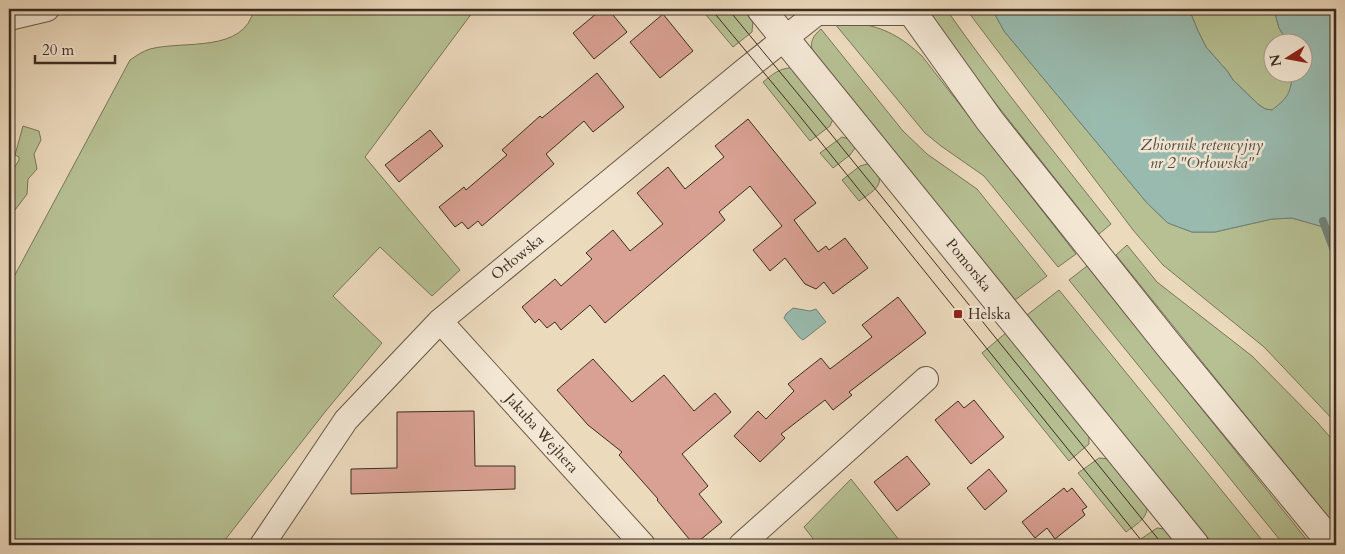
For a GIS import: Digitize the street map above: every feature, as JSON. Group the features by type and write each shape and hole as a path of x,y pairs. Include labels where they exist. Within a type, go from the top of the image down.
{"street":[{"path":"9,18 47,9"},
{"name":"Pomorska","path":"761,9 1195,545"},
{"name":"Orłowska","path":"262,545 346,420 440,321 820,11 911,11"},
{"path":"911,11 990,120 1170,347 1333,545"},
{"name":"Jakuba Wejhera","path":"440,321 643,545"},
{"path":"741,545 926,379"}],"green space":[{"path":"254,9 475,9 365,157 460,270 432,296 380,247 333,296 382,343 325,412 221,545 9,545 9,286 130,60 150,49 226,39 238,33 248,23"},
{"path":"701,9 746,9 753,20 752,32 733,47"},
{"path":"926,9 946,9 1006,91 1111,224 1099,234 959,57"},
{"path":"966,9 992,9 1004,31 1147,203 1168,223 1192,232 1215,232 1272,219 1292,218 1327,228 1336,225 1336,423 1264,347 1163,265 1133,230"},
{"path":"1189,9 1272,9 1282,32 1262,32 1262,82 1291,82 1286,98 1273,110 1265,109 1258,104 1233,80 1206,47"},
{"path":"857,23 892,34 922,56 1076,254 1058,267 984,176 925,133 835,24"},
{"path":"821,29 903,131 927,154 977,189 1047,276 1015,300 813,53 812,40"},
{"path":"791,68 795,70 833,119 830,126 810,141 763,82 779,71"},
{"path":"23,126 39,131 41,140 34,154 37,169 28,179 27,194 15,210 9,213 9,177 19,160 19,157 15,155"},
{"path":"842,137 849,139 855,148 850,155 833,168 820,153"},
{"path":"867,164 876,172 879,181 872,192 859,201 842,180 860,166"},
{"path":"1127,245 1157,282 1252,356 1336,444 1336,528 1116,255"},
{"path":"1087,266 1311,545 1284,545 1069,280"},
{"path":"1059,290 1266,545 1212,545 1027,315"},
{"path":"1007,332 1089,435 1089,444 1069,461 982,353"},
{"path":"1099,458 1109,459 1147,506 1147,511 1143,518 1126,532 1078,473"},
{"path":"851,479 903,545 818,545 804,527"},
{"path":"1157,528 1165,529 1180,545 1137,545 1135,543"}],"water":[{"name":"Zbiornik retencyjny nr 2 \"Orłowska\"","path":"992,9 1189,9 1206,47 1233,80 1258,104 1265,109 1272,110 1288,94 1292,82 1312,82 1312,32 1282,32 1272,9 1336,9 1336,225 1327,228 1292,218 1272,219 1215,232 1192,232 1168,223 1147,203 1004,31"},
{"path":"793,308 810,311 816,309 826,322 803,340 784,318"}],"building":[{"path":"602,9 608,9 627,32 594,59 573,33"},
{"path":"663,14 693,51 660,78 630,42"},
{"path":"597,73 624,107 593,132 584,121 546,154 554,164 482,226 478,221 468,229 462,222 455,227 439,207 464,187 466,190 507,155 502,150 540,116 542,118"},
{"path":"748,119 816,203 794,220 818,252 826,246 829,250 845,238 868,268 833,294 824,282 816,289 805,284 785,258 770,271 753,250 782,226 750,186 719,212 725,220 605,323 590,305 561,330 555,322 547,328 539,319 535,323 522,307 555,279 561,286 592,259 586,253 613,230 630,251 663,224 637,193 668,167 685,189 724,157 715,146"},
{"path":"430,130 443,146 399,182 385,165"},
{"path":"898,297 926,333 849,392 852,395 833,410 825,400 781,434 785,438 760,462 734,436 758,411 766,419 794,391 788,384 821,358 830,369 872,337 862,325"},
{"path":"593,359 632,402 664,375 694,411 715,393 731,412 682,454 708,486 699,494 722,522 694,545 658,499 619,455 622,452 588,425 557,390"},
{"path":"974,400 1004,437 971,464 935,420 958,401 964,408"},
{"path":"474,411 475,466 515,466 515,489 351,494 351,469 397,468 397,412"},
{"path":"907,456 930,484 897,511 874,482"},
{"path":"989,469 1007,491 985,510 967,488"},
{"path":"1064,488 1067,492 1072,488 1087,507 1082,510 1085,515 1055,539 1047,528 1035,538 1022,522"}],"waterway":[{"path":"1323,221 1336,256"}],"tram line":[{"path":"711,9 794,109 1145,545"},
{"path":"728,9 1163,545"}],"place":[{"name":"Helska","path":"958,314"}]}
